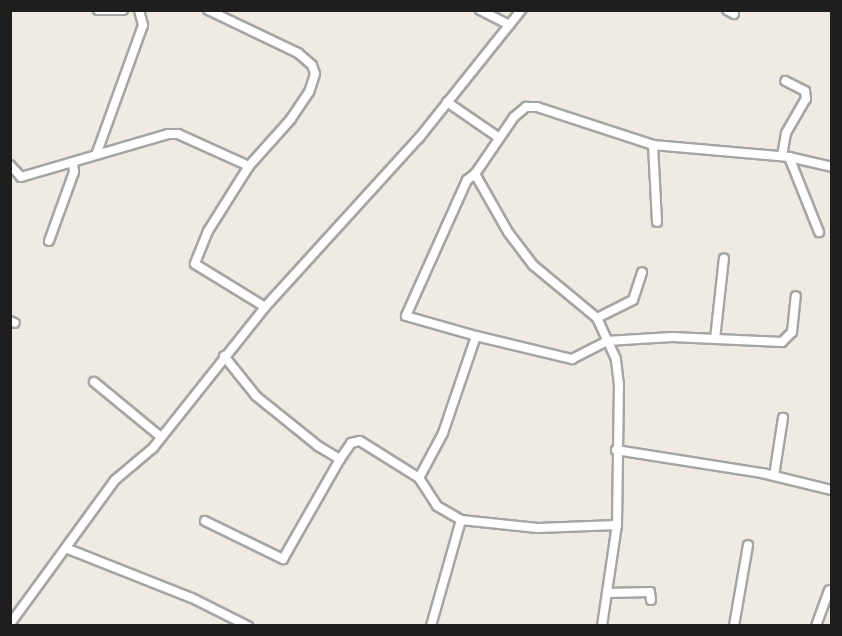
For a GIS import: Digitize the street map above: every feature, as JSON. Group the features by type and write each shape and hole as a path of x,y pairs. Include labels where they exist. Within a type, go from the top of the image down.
{"street":[{"path":"98,10 123,10"},
{"path":"96,155 143,25 139,10"},
{"path":"208,10 298,52 312,65 315,74 309,92 249,166 208,231 195,264 265,307"},
{"path":"480,10 509,25"},
{"path":"10,624 68,549 115,480 161,437 265,307 447,102 521,10"},
{"path":"786,81 806,91 806,99 786,132 786,157 819,232"},
{"path":"447,102 498,137"},
{"path":"796,296 788,339 782,342 716,339 607,341 572,359 476,336 406,316 467,180 475,174 498,137 514,117 526,107 537,107 653,145 786,157 831,167"},
{"path":"10,165 21,177 178,134 249,166"},
{"path":"653,145 657,222"},
{"path":"49,241 74,172 73,162"},
{"path":"475,174 508,232 533,265 597,318 618,369 616,525 602,626"},
{"path":"716,339 724,258"},
{"path":"597,318 633,300 642,272"},
{"path":"419,478 443,433 476,336"},
{"path":"224,357 271,409 340,459"},
{"path":"94,382 161,437"},
{"path":"774,476 783,418"},
{"path":"205,521 283,559 340,459 351,443 360,441 419,478 437,506 460,520 538,528 616,525"},
{"path":"616,450 774,476 831,490"},
{"path":"431,626 460,520"},
{"path":"734,626 748,545"},
{"path":"68,549 192,598 248,626"},
{"path":"816,626 829,590"},
{"path":"607,593 650,592 651,600"}]}
